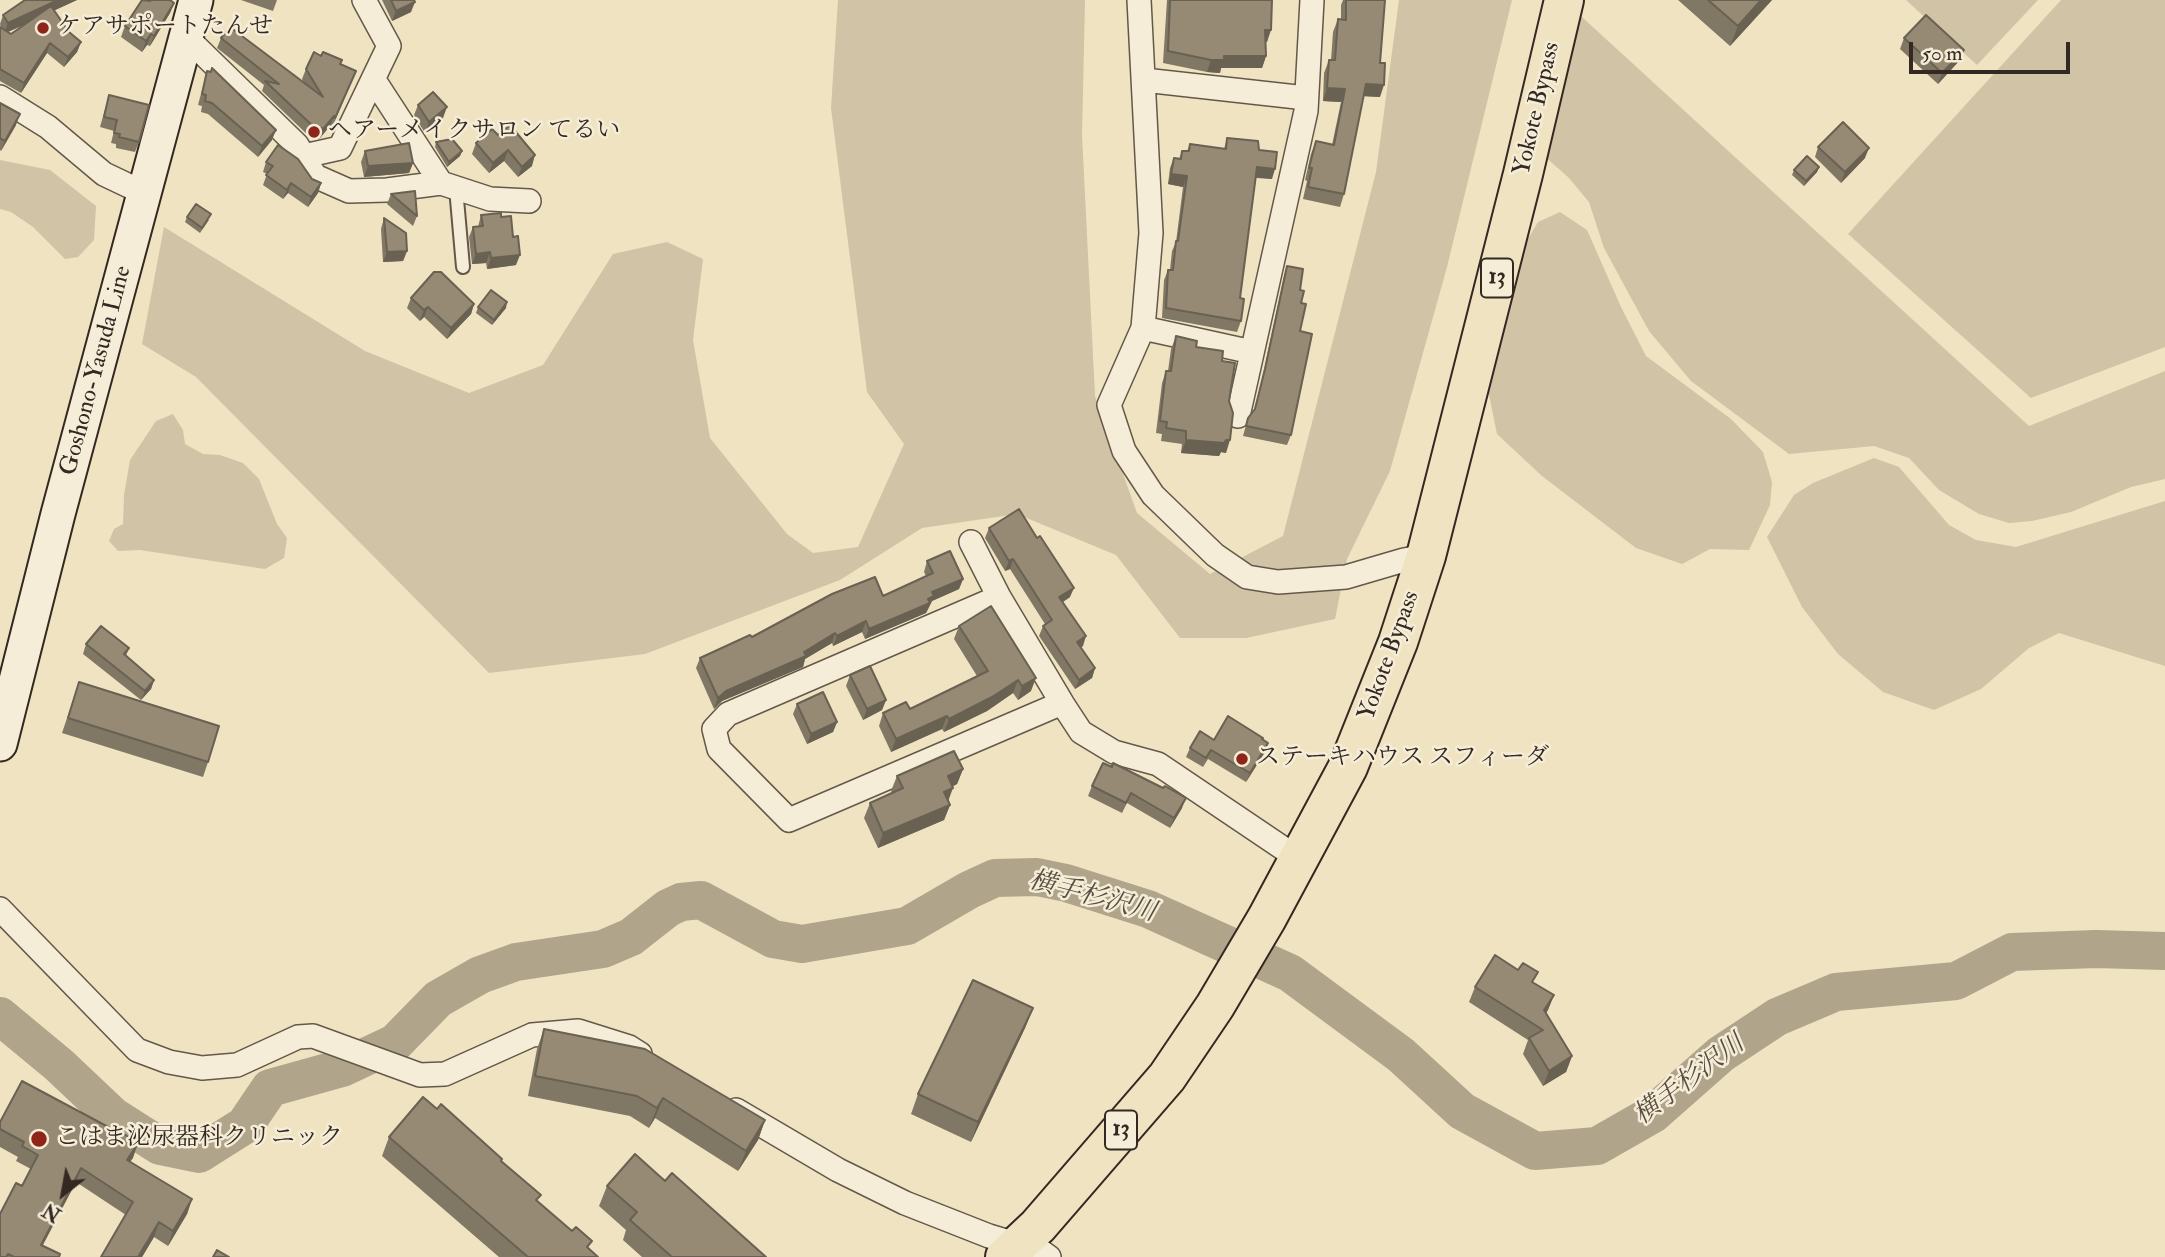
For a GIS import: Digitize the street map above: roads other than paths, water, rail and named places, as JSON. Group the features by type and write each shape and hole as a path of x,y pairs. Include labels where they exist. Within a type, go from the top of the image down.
{"highway":[{"name":"Yokote Bypass","path":"1024,1253 1167,1077 1267,918 1348,767 1398,642 1426,556 1523,174 1564,0"}],"main road":[{"name":"Goshono-Yasuda Line","path":"0,744 196,0"}],"street":[{"path":"304,156 341,148 389,46 364,0"},
{"path":"1139,0 1151,233 1143,328 1109,405 1124,452 1153,495 1215,555 1247,577 1279,582 1346,577 1426,556"},
{"path":"1238,416 1306,111 1312,0"},
{"path":"186,37 297,145 315,176 349,191 448,185 490,199 529,201"},
{"path":"374,80 448,185"},
{"path":"1144,80 1307,98"},
{"path":"0,97 48,127 104,174 144,193"},
{"path":"1143,328 1252,352"},
{"path":"971,542 999,597 1082,732 1114,752 1158,764 1299,859"},
{"path":"999,597 728,713 714,729 719,749 789,820 1062,703"},
{"path":"0,909 137,1050 169,1062 202,1068 237,1065 298,1037 313,1036 420,1075 445,1074 532,1035 578,1031 629,1047 664,1068"},
{"path":"722,1102 838,1170 905,1203 1024,1253"}],"lane":[{"path":"448,185 463,267"}],"waterway":[{"name":"横手杉沢川","path":"0,1016 59,1065 113,1116 160,1146 199,1154 245,1125 270,1088 342,1068 395,1043 438,999 480,975 516,962 603,949 631,937 668,908 681,902 701,900 773,939 802,944 907,926 995,878 1037,877 1066,883 1148,909 1290,973 1401,1055 1462,1111 1535,1151 1597,1146 1653,1114 1721,1054 1777,1017 1836,992 1956,981 2012,952 2096,949 2165,951"}],"place":[{"name":"ケアサポートたんせ","path":"43,28"},
{"name":"ヘアーメイクサロン てるい","path":"314,132"},
{"name":"ステーキハウス スフィーダ","path":"1242,759"},
{"name":"こはま泌尿器科クリニック","path":"39,1139"}]}
